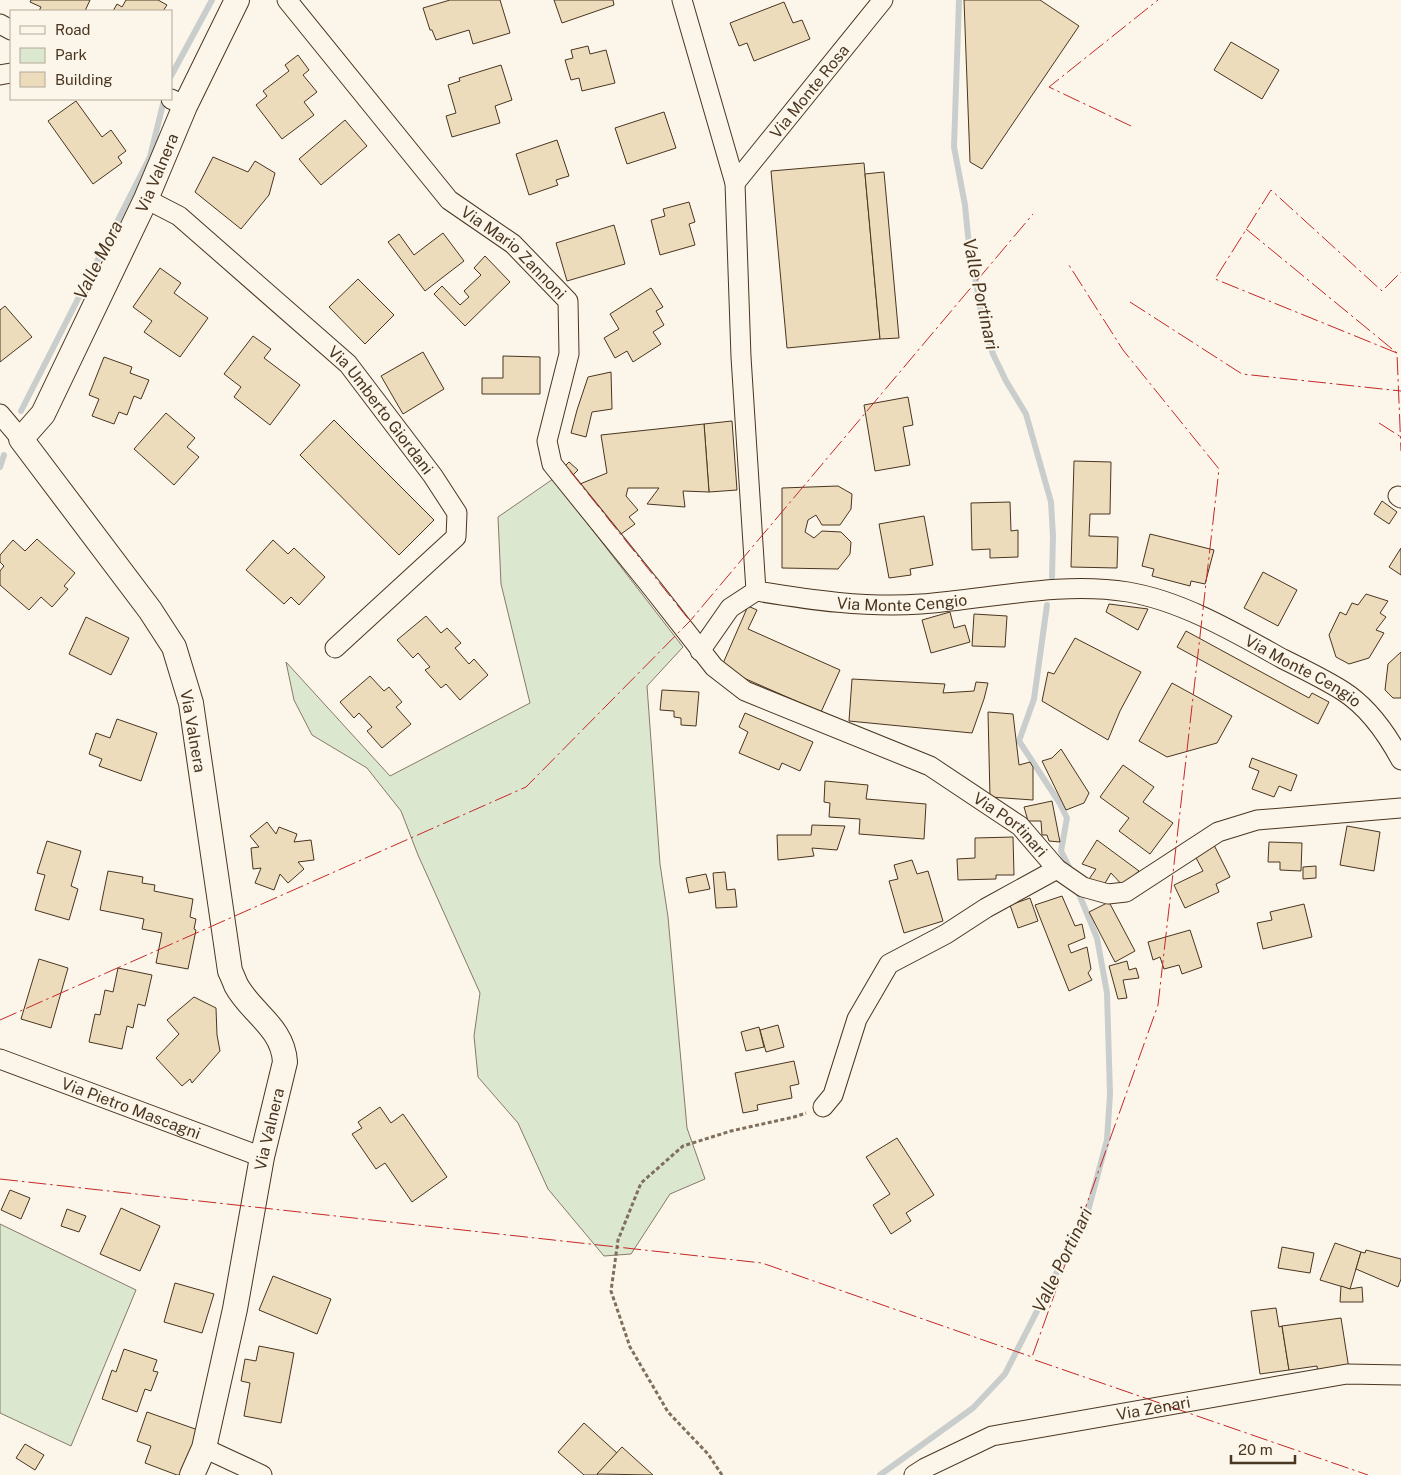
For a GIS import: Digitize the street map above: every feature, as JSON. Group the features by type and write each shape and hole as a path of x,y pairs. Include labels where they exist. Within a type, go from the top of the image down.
{"street":[{"name":"Via Valnera","path":"192,1475 204,1448 235,1309 262,1157 285,1062 284,1049 276,1034 236,986 230,970 191,703 174,647 150,610 21,439 42,414 146,200 178,102 237,0"},
{"name":"Via Mario Zannoni","path":"288,0 450,200 513,244 568,301 569,354 547,441 552,464 653,590"},
{"path":"682,0 735,183 741,357 756,591 730,608 700,651"},
{"name":"Via Monte Rosa","path":"735,183 883,0"},
{"name":"Via Umberto Giordani","path":"146,200 179,216 348,364 433,476 457,513 456,537 335,648"},
{"path":"0,414 21,439"},
{"name":"Via Monte Cengio","path":"756,591 795,598 876,605 944,602 1066,588 1128,592 1184,608 1264,648 1345,692 1375,721 1390,740 1401,760"},
{"name":"Via Portinari","path":"653,590 714,667 745,691 930,766 1020,826 1057,869 1083,888 1108,894 1126,892 1218,832 1257,820 1401,808"},
{"path":"824,1107 833,1095 857,1020 890,964 946,934 986,908 1057,869"},
{"name":"Via Pietro Mascagni","path":"0,1059 262,1157"},
{"name":"Via Zenari","path":"914,1475 992,1436 1347,1374 1401,1375"},
{"path":"204,1448 262,1475"}],"path":[{"path":"722,1475 708,1454 668,1412 630,1346 611,1291 618,1240 642,1183 683,1146 731,1131 794,1118 824,1107"}],"green space":[{"path":"553,479 683,647 647,686 660,864 668,917 687,1128 705,1179 670,1194 631,1254 604,1256 548,1189 518,1123 478,1077 474,1036 480,993 418,855 401,811 367,768 312,735 294,700 286,662 390,776 530,703 501,584 498,517"},
{"path":"0,1224 136,1290 71,1446 0,1413"}],"building":[{"path":"31,0 90,0 85,10 40,10 41,7 30,2"},
{"path":"126,0 158,0 167,5 164,10 114,10 117,4 122,7"},
{"path":"450,0 500,0 510,33 473,44 469,30 436,40 432,30 430,30 423,8"},
{"path":"554,0 613,0 614,5 562,23"},
{"path":"964,0 1040,0 1079,26 982,169 970,162"},
{"path":"784,2 793,23 802,20 810,39 754,61 747,43 739,46 730,23"},
{"path":"1231,42 1279,70 1262,99 1214,70"},
{"path":"588,46 590,54 606,50 615,83 582,91 579,78 571,80 565,60 573,58 571,50"},
{"path":"298,55 309,70 303,75 317,92 304,102 314,115 282,139 256,105 267,96 263,91 289,71 285,65"},
{"path":"501,65 512,100 495,106 500,123 452,137 446,116 456,113 448,85 460,81 459,78"},
{"path":"76,101 102,137 111,130 126,151 118,157 122,163 93,184 48,121"},
{"path":"664,112 676,148 627,164 615,128"},
{"path":"345,120 367,146 321,185 299,159"},
{"path":"557,140 569,176 556,180 558,185 529,195 516,154"},
{"path":"213,157 248,172 255,161 275,173 269,195 241,229 195,192"},
{"path":"864,163 880,339 787,348 771,171"},
{"path":"884,172 899,338 880,339 865,174"},
{"path":"689,202 695,222 689,224 695,245 660,255 651,220 665,216 663,209"},
{"path":"614,225 625,264 567,281 556,243"},
{"path":"443,233 464,261 425,291 388,242 399,234 414,255"},
{"path":"485,256 510,282 465,326 434,294 442,286 460,305 469,297 464,291 481,275 474,268"},
{"path":"160,268 181,283 174,293 208,318 180,357 144,332 152,321 133,307"},
{"path":"358,279 394,315 365,344 329,307"},
{"path":"651,288 663,307 656,311 664,325 653,332 661,344 633,362 627,351 615,358 604,338 619,329 610,314"},
{"path":"5,306 32,337 0,362 0,310"},
{"path":"253,336 271,349 264,358 300,385 270,425 234,397 241,387 224,374"},
{"path":"423,352 444,389 403,414 381,376"},
{"path":"503,356 540,357 540,394 482,394 482,378 503,378"},
{"path":"104,357 132,367 130,373 149,380 141,399 134,396 127,415 119,412 114,424 92,416 99,399 89,395"},
{"path":"611,372 612,409 592,412 586,437 571,433 588,377"},
{"path":"908,397 913,425 903,427 910,465 875,471 864,405"},
{"path":"166,413 195,438 187,447 199,457 174,485 134,449"},
{"path":"334,420 434,520 399,555 300,455"},
{"path":"732,421 737,490 709,492 704,424"},
{"path":"704,424 709,492 683,491 685,507 647,504 659,488 628,488 626,496 638,510 629,517 635,524 621,534 580,484 607,473 601,435"},
{"path":"1074,461 1111,462 1110,514 1090,514 1089,536 1118,537 1117,568 1071,567"},
{"path":"569,462 578,470 570,478 562,469"},
{"path":"838,486 852,494 851,509 840,525 822,525 816,515 808,520 805,532 814,538 822,531 841,532 851,542 850,554 838,569 782,568 782,488"},
{"path":"1382,501 1397,512 1389,524 1374,514"},
{"path":"1010,502 1011,531 1018,530 1018,557 990,558 990,549 972,550 971,503"},
{"path":"924,516 933,565 910,569 911,575 889,578 879,524"},
{"path":"1150,534 1214,550 1205,584 1191,581 1190,586 1152,576 1154,569 1142,566"},
{"path":"37,539 75,573 64,586 68,589 52,607 41,597 29,610 0,585 0,571 4,566 0,562 0,555 13,540 25,551"},
{"path":"273,540 288,554 294,548 325,577 299,605 291,597 284,604 246,570"},
{"path":"1401,548 1401,575 1389,567"},
{"path":"1263,572 1297,590 1278,626 1244,608"},
{"path":"1366,594 1388,601 1380,613 1386,617 1376,630 1384,633 1369,658 1349,664 1336,657 1329,635 1340,612 1346,615 1352,603 1358,605"},
{"path":"1109,604 1148,609 1138,630 1106,612"},
{"path":"748,606 757,610 748,629 840,670 821,712 721,668"},
{"path":"950,612 954,628 965,625 970,642 931,653 922,620"},
{"path":"974,614 1007,616 1005,647 972,646"},
{"path":"426,616 441,633 447,628 461,643 455,648 469,664 474,659 488,675 460,700 446,684 441,688 425,670 430,667 418,653 413,658 397,640"},
{"path":"86,617 129,638 111,675 69,654"},
{"path":"1186,631 1309,698 1312,693 1329,702 1318,724 1177,647"},
{"path":"1075,638 1141,672 1120,711 1108,740 1042,701 1048,672 1054,674"},
{"path":"1401,652 1401,698 1393,698 1385,690 1388,664"},
{"path":"370,676 384,691 389,687 402,702 396,707 411,724 382,748 367,731 372,727 359,713 354,718 340,702"},
{"path":"852,679 945,684 943,693 974,691 976,682 988,683 972,733 849,721"},
{"path":"1172,683 1232,716 1217,743 1167,757 1139,741"},
{"path":"662,690 699,692 696,726 681,725 681,718 674,717 674,711 660,710"},
{"path":"988,712 1013,714 1019,765 1030,762 1033,767 1033,800 990,797"},
{"path":"745,713 813,742 800,771 782,763 779,770 739,753 748,732 739,727"},
{"path":"117,719 157,733 141,781 99,766 102,759 89,754 96,733 110,738"},
{"path":"1061,749 1089,793 1084,803 1066,810 1042,761 1052,758"},
{"path":"1252,758 1297,775 1291,791 1279,786 1274,797 1252,789 1259,771 1249,767"},
{"path":"1123,765 1154,787 1143,802 1173,823 1150,854 1119,831 1129,818 1100,797"},
{"path":"825,781 868,785 866,799 926,804 924,839 859,834 860,819 829,817 830,803 824,802"},
{"path":"1052,801 1060,842 1049,841 1047,835 1042,835 1041,821 1028,821 1024,807"},
{"path":"267,822 276,834 279,827 297,834 294,842 311,840 314,860 298,862 304,869 288,883 280,874 274,890 255,883 261,868 253,869 251,848 259,847 250,836"},
{"path":"812,825 845,826 837,850 812,848 814,856 778,860 777,835 811,835"},
{"path":"1347,826 1380,832 1374,871 1340,865"},
{"path":"1013,837 1014,875 996,875 996,879 958,880 957,859 975,858 975,838"},
{"path":"1097,840 1139,871 1130,879 1125,888 1111,873 1104,885 1089,879 1096,869 1082,864"},
{"path":"47,841 81,851 71,886 78,889 69,920 35,910 45,875 37,873"},
{"path":"1269,842 1302,843 1301,871 1280,870 1280,862 1268,862"},
{"path":"1214,845 1230,877 1216,884 1219,892 1185,908 1174,885 1203,871 1194,854"},
{"path":"912,860 917,874 928,871 943,921 904,933 889,881 898,879 894,865"},
{"path":"1316,866 1316,878 1303,879 1303,867"},
{"path":"108,871 143,877 142,883 155,885 154,891 193,899 190,917 196,919 194,929 196,930 188,969 156,963 162,933 142,929 144,919 100,910"},
{"path":"725,872 727,890 735,889 737,907 716,908 713,873"},
{"path":"706,874 710,889 689,893 686,878"},
{"path":"1062,896 1075,926 1082,924 1085,938 1068,945 1071,953 1087,947 1091,969 1088,973 1092,980 1069,991 1035,905"},
{"path":"1030,898 1038,921 1018,928 1010,905"},
{"path":"1109,902 1135,951 1115,962 1089,912"},
{"path":"1304,904 1312,937 1263,949 1257,923 1272,920 1270,912"},
{"path":"1190,930 1202,967 1182,974 1179,965 1164,969 1160,957 1153,960 1148,942"},
{"path":"39,959 68,968 51,1028 21,1019"},
{"path":"1127,961 1129,970 1136,968 1139,978 1123,980 1127,998 1118,999 1109,966"},
{"path":"118,968 152,975 145,1006 138,1004 133,1028 127,1026 122,1049 89,1042 95,1014 100,1015 105,990 113,992"},
{"path":"194,997 216,1008 217,1035 220,1051 192,1083 190,1079 182,1086 156,1058 179,1034 167,1020"},
{"path":"778,1025 784,1047 766,1052 760,1030"},
{"path":"759,1027 764,1047 746,1051 741,1032"},
{"path":"794,1061 799,1084 790,1086 792,1098 757,1105 758,1110 743,1113 735,1073"},
{"path":"380,1107 391,1123 403,1114 447,1177 412,1202 385,1163 376,1169 352,1134 362,1128 358,1122"},
{"path":"897,1138 934,1195 906,1213 911,1221 891,1234 873,1205 890,1194 866,1157"},
{"path":"10,1190 30,1198 21,1219 1,1210"},
{"path":"121,1208 160,1226 140,1271 100,1254"},
{"path":"67,1209 86,1216 79,1232 61,1226"},
{"path":"1335,1243 1361,1252 1350,1289 1320,1280"},
{"path":"1282,1247 1314,1253 1310,1273 1278,1268"},
{"path":"1366,1250 1401,1259 1401,1279 1398,1287 1356,1269 1361,1252 1365,1253"},
{"path":"273,1276 331,1299 317,1334 259,1310"},
{"path":"175,1283 214,1294 202,1333 164,1322"},
{"path":"1341,1286 1350,1289 1362,1287 1363,1302 1340,1302"},
{"path":"1276,1308 1279,1327 1282,1326 1289,1370 1260,1374 1251,1311"},
{"path":"1341,1318 1349,1369 1318,1374 1317,1366 1289,1370 1282,1326"},
{"path":"259,1346 294,1353 281,1423 244,1416 250,1383 241,1381 245,1359 256,1361"},
{"path":"124,1349 157,1360 153,1371 158,1372 151,1391 145,1389 137,1412 102,1399 112,1370 116,1372"},
{"path":"147,1412 198,1430 182,1475 177,1475 145,1463 151,1446 137,1441"},
{"path":"584,1423 617,1453 597,1475 584,1475 558,1452"},
{"path":"25,1444 44,1455 35,1470 16,1458"},
{"path":"622,1447 653,1475 597,1474"}],"waterway":[{"name":"Valle Mora","path":"172,74 212,0"},
{"name":"Valle Portinari","path":"959,0 954,147 965,205 968,236 983,323 993,354 1006,381 1026,414 1051,502 1053,536 1052,577"},
{"name":"Valle Mora","path":"21,411 150,157 163,104"},
{"name":"Valle Mora","path":"0,467 4,455"},
{"name":"Valle Portinari","path":"1047,605 1034,699 1019,741 1059,802 1067,818 1061,851 1069,867"},
{"name":"Valle Portinari","path":"880,1475 973,1408 1005,1374 1088,1211 1107,1140 1110,1094 1107,993 1097,938 1079,894"}],"power":[{"path":"1131,126 1049,87 1158,0"},
{"path":"1397,353 1215,279 1271,190 1382,291 1401,272"},
{"path":"0,1020 526,787 690,621 1033,214"},
{"path":"1246,229 1397,353 1401,451"},
{"path":"0,1179 762,1263 1032,1357 1158,1005 1219,469 1123,350 1067,262"},
{"path":"1130,302 1242,374 1401,391"},
{"path":"1379,423 1401,437"},
{"path":"570,471 690,621"},
{"path":"1035,1360 1368,1475"}]}
